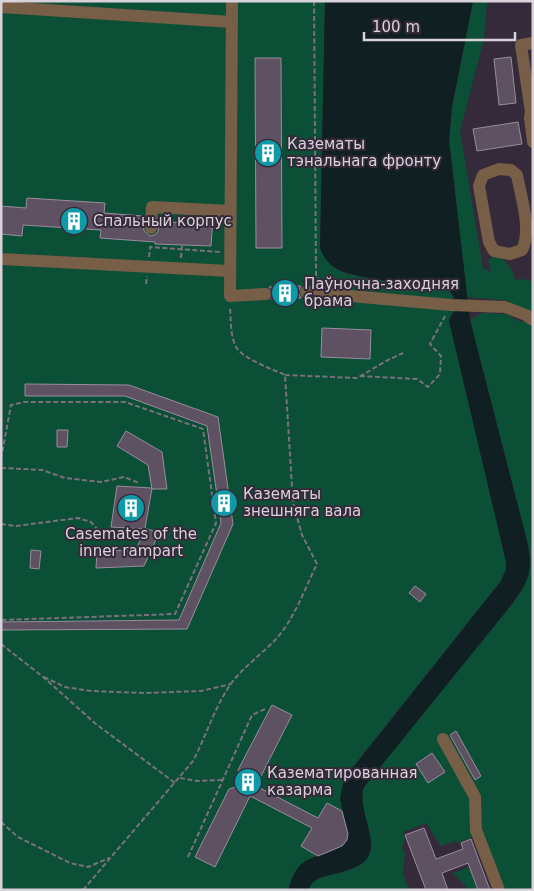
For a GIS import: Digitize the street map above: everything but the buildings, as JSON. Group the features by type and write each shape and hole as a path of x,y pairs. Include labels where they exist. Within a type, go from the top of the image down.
{"street":[{"path":"232,1 230,296 265,294"},
{"path":"1,7 232,22"},
{"path":"533,43 521,45 531,112 533,142"},
{"path":"499,169 511,170 517,175 530,229 522,250 510,254 494,251 489,242 479,186 483,174 499,169"},
{"path":"151,228 152,207 230,211"},
{"path":"1,259 229,272"},
{"path":"306,292 451,305 505,307 526,315 533,320"},
{"path":"443,739 475,797 476,830 499,890"}],"path":[{"path":"314,1 316,275 328,294"},
{"path":"148,267 150,247 229,252"},
{"path":"230,296 231,327 237,348 248,358 284,375 357,378 404,353"},
{"path":"360,376 417,379 428,387 440,374 441,356 430,344 451,305"},
{"path":"83,890 193,762 217,707 231,684 278,637 291,616 317,564 302,535 294,503 284,375"},
{"path":"1,459 11,405 24,402 125,402 203,429 216,523 175,614 1,620"},
{"path":"1,468 42,470 65,478 101,482 124,477 139,483"},
{"path":"1,524 16,526 78,518 91,522 104,538 132,539"},
{"path":"1,644 42,676 96,724 175,783"},
{"path":"42,676 65,687 90,692 144,693 202,690 231,684"},
{"path":"188,857 252,715 265,709"},
{"path":"179,777 197,782 223,780"},
{"path":"1,822 18,837 70,863 88,867 111,857"}],"green space":[{"path":"1,1 325,1 320,248 333,267 347,274 439,285 450,291 453,297 455,310 450,316 505,556 506,569 501,581 344,778 340,799 348,834 345,843 316,856 304,864 294,876 288,890 1,890"},
{"path":"473,1 487,1 484,39 460,131 483,268 491,273 488,260 497,254 511,269 515,280 524,279 533,282 533,311 510,303 510,301 467,297 449,140 452,107"},
{"path":"482,313 506,314 519,321 528,322 533,325 533,890 505,890 472,835 471,838 458,843 455,841 441,846 426,823 403,832 405,838 402,848 405,854 403,874 409,890 308,890 317,879 351,869 361,864 368,857 371,839 363,806 362,796 364,787 512,604 528,577 530,563 528,545 470,320"},
{"path":"469,867 478,890 469,890 453,873"}],"shaded area":[{"path":"325,1 473,1 452,107 449,140 470,320 528,545 530,563 528,577 512,604 364,787 362,796 363,806 371,839 368,857 361,864 351,869 317,879 308,890 289,890 293,877 304,862 336,849 345,843 348,834 340,799 344,779 501,581 506,569 506,562 449,321 456,306 456,301 452,294 446,288 439,285 369,278 343,272 329,263 320,248"}],"tunnel":[{"path":"265,294 306,292"}],"place":[{"name":"Казематы тэнальнага фронту","path":"268,153"},
{"name":"Спальный корпус","path":"74,221"},
{"name":"Паўночна-заходняя брама","path":"285,293"},
{"name":"Казематы знешняга вала","path":"224,503"},
{"name":"Casemates of the inner rampart","path":"131,508"},
{"name":"Казематированная казарма","path":"248,782"}]}
